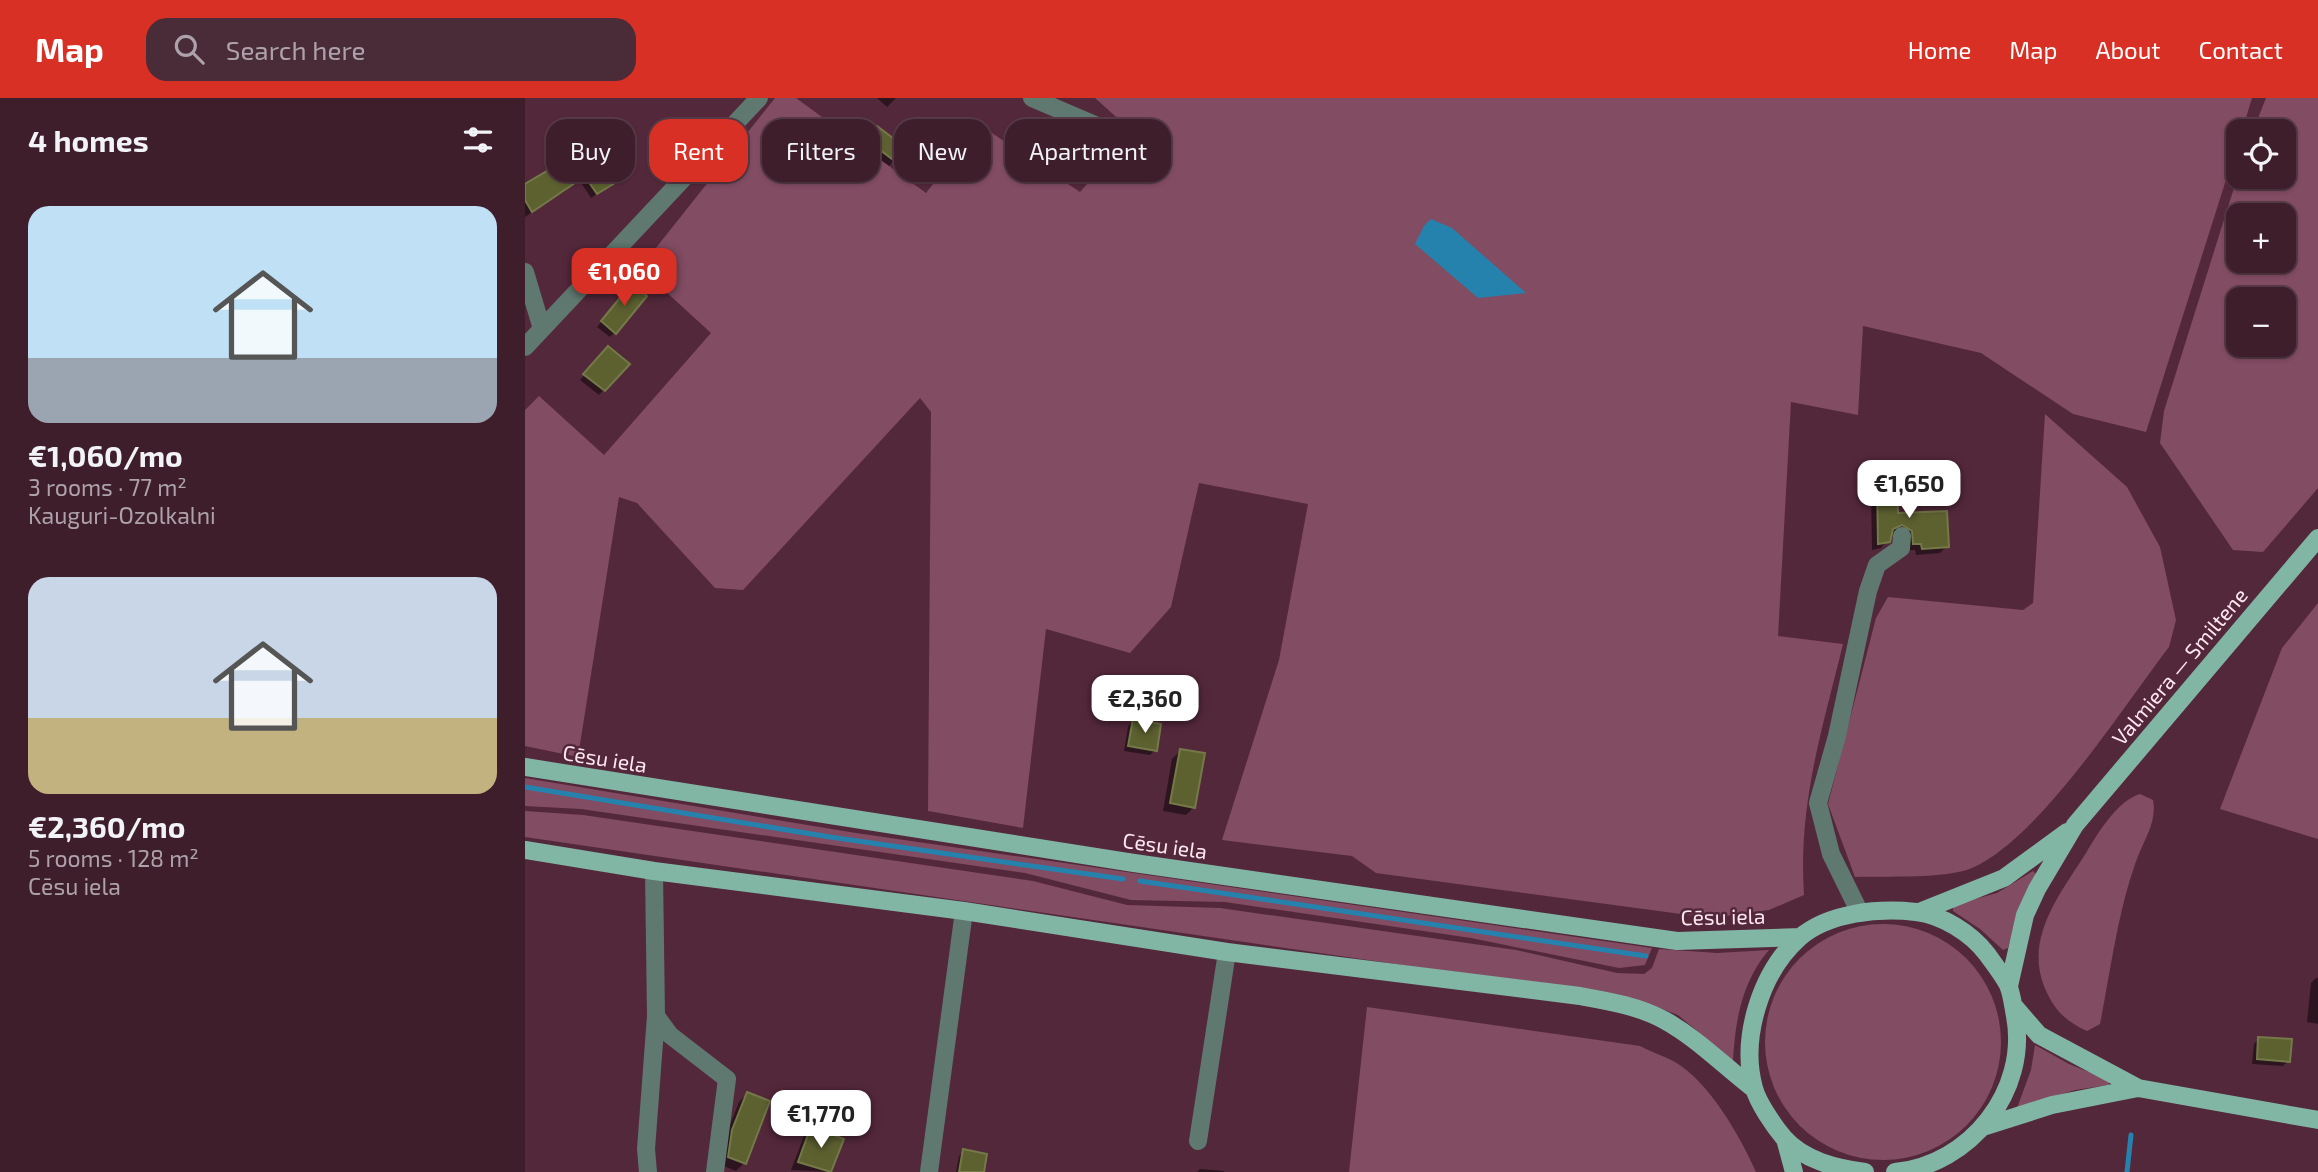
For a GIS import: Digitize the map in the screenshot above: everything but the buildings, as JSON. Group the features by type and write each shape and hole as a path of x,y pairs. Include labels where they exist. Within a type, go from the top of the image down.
{"main road":[{"name":"Valmiera — Smiltene","path":"2009,986 2025,915 2037,889 2075,825 2318,538"},
{"name":"Cēsu iela","path":"525,767 1148,865 1667,940 1800,937"},
{"name":"Valmiera — Smiltene","path":"1919,912 2004,878 2075,825"},
{"path":"525,850 654,871 964,911 1227,952 1580,996 1622,1004 1662,1019 1700,1044 1754,1089 1785,1139 1794,1172"},
{"path":"1754,1089 1751,1047 1758,1001 1775,966 1800,937 1826,922 1860,913 1919,912 1959,928 1978,943 2009,986 2018,1034 2017,1062 2009,1085 1983,1127 1953,1152 1921,1170 1895,1172"},
{"path":"2013,1005 2039,1035 2138,1088 2318,1120"},
{"path":"1983,1127 2052,1104 2138,1088"},
{"path":"1785,1139 1811,1157 1839,1168 1865,1172"}],"street":[{"path":"525,348 759,98"},
{"path":"1032,98 1082,119"},
{"path":"525,272 542,329"},
{"path":"1860,913 1831,854 1818,803 1846,696 1868,591 1877,565 1901,548 1902,536"},
{"path":"648,1172 646,1149 656,1016 654,871"},
{"path":"929,1172 964,911"},
{"path":"1198,1141 1227,952"},
{"path":"656,1016 670,1035 727,1079 715,1172"}],"shaded area":[{"path":"775,98 796,98 825,119 762,119 762,182 880,182 880,159 894,170 894,182 911,182 926,193 935,182 991,182 991,132 1005,142 1005,182 1065,182 1080,192 1089,182 1171,182 1171,119 1118,119 1095,98 2252,98 2246,119 2226,119 2226,180 2146,432 2073,414 1981,353 1863,326 1858,415 1791,402 1778,636 1843,644 1808,798 1803,861 1804,895 1769,910 1711,918 1376,873 1352,856 1222,840 1279,660 1308,504 1199,483 1171,607 1130,653 1046,629 1023,828 928,811 931,412 920,398 743,590 715,588 637,503 619,497 578,757 525,746 525,410 539,396 604,455 711,333 640,268 708,182 748,182 748,132"},
{"path":"2266,98 2318,98 2318,488 2263,552 2233,550 2160,443 2164,411 2226,213 2226,273 2296,273 2296,203 2229,203 2234,189 2296,189 2296,119 2258,119"},
{"path":"2045,414 2127,487 2160,547 2176,620 2169,647 2052,801 2025,830 1998,853 1961,872 1855,877 1828,804 1876,618 1888,597 2023,610 2033,603"},
{"path":"2318,603 2318,839 2220,809 2282,648"},
{"path":"525,778 856,833 1652,948 1645,965 1619,968 1471,938 1225,902 1131,900 1025,873 581,809 525,806"},
{"path":"2140,794 2153,800 2152,821 2125,897 2100,1024 2087,1031 2072,1023 2056,1008 2044,986 2039,968 2042,933 2056,900 2102,827 2124,803"},
{"path":"525,811 583,815 1033,881 1127,905 1220,908 1516,950 1617,973 1644,974 1652,968 1659,949 1717,953 1769,950 1746,988 1736,1031 1733,1061 1678,1015 1635,999 525,837"},
{"path":"2033,871 2037,875 2019,910 2008,948 2003,950 1980,929 1953,911 1953,905 1997,893"},
{"path":"1871,924 1895,924 1939,938 1967,958 1992,997 1999,1019 1999,1065 1992,1087 1967,1126 1939,1146 1917,1155 1895,1160 1871,1160 1827,1146 1808,1134 1791,1117 1770,1076 1765,1054 1765,1030 1779,986 1791,967 1808,950 1849,929"},
{"path":"1367,1007 1640,1046 1675,1062 1700,1083 1723,1111 1756,1172 1349,1172"},
{"path":"2035,1045 2069,1064 2109,1080 2109,1085 2075,1090 2017,1108 2031,1070"}],"water":[{"path":"1431,219 1452,228 1526,293 1478,298 1415,244 1424,226"}],"waterway":[{"path":"525,787 830,837 1123,879"},
{"path":"1140,881 1646,956"},
{"path":"2127,1172 2131,1135"}]}
